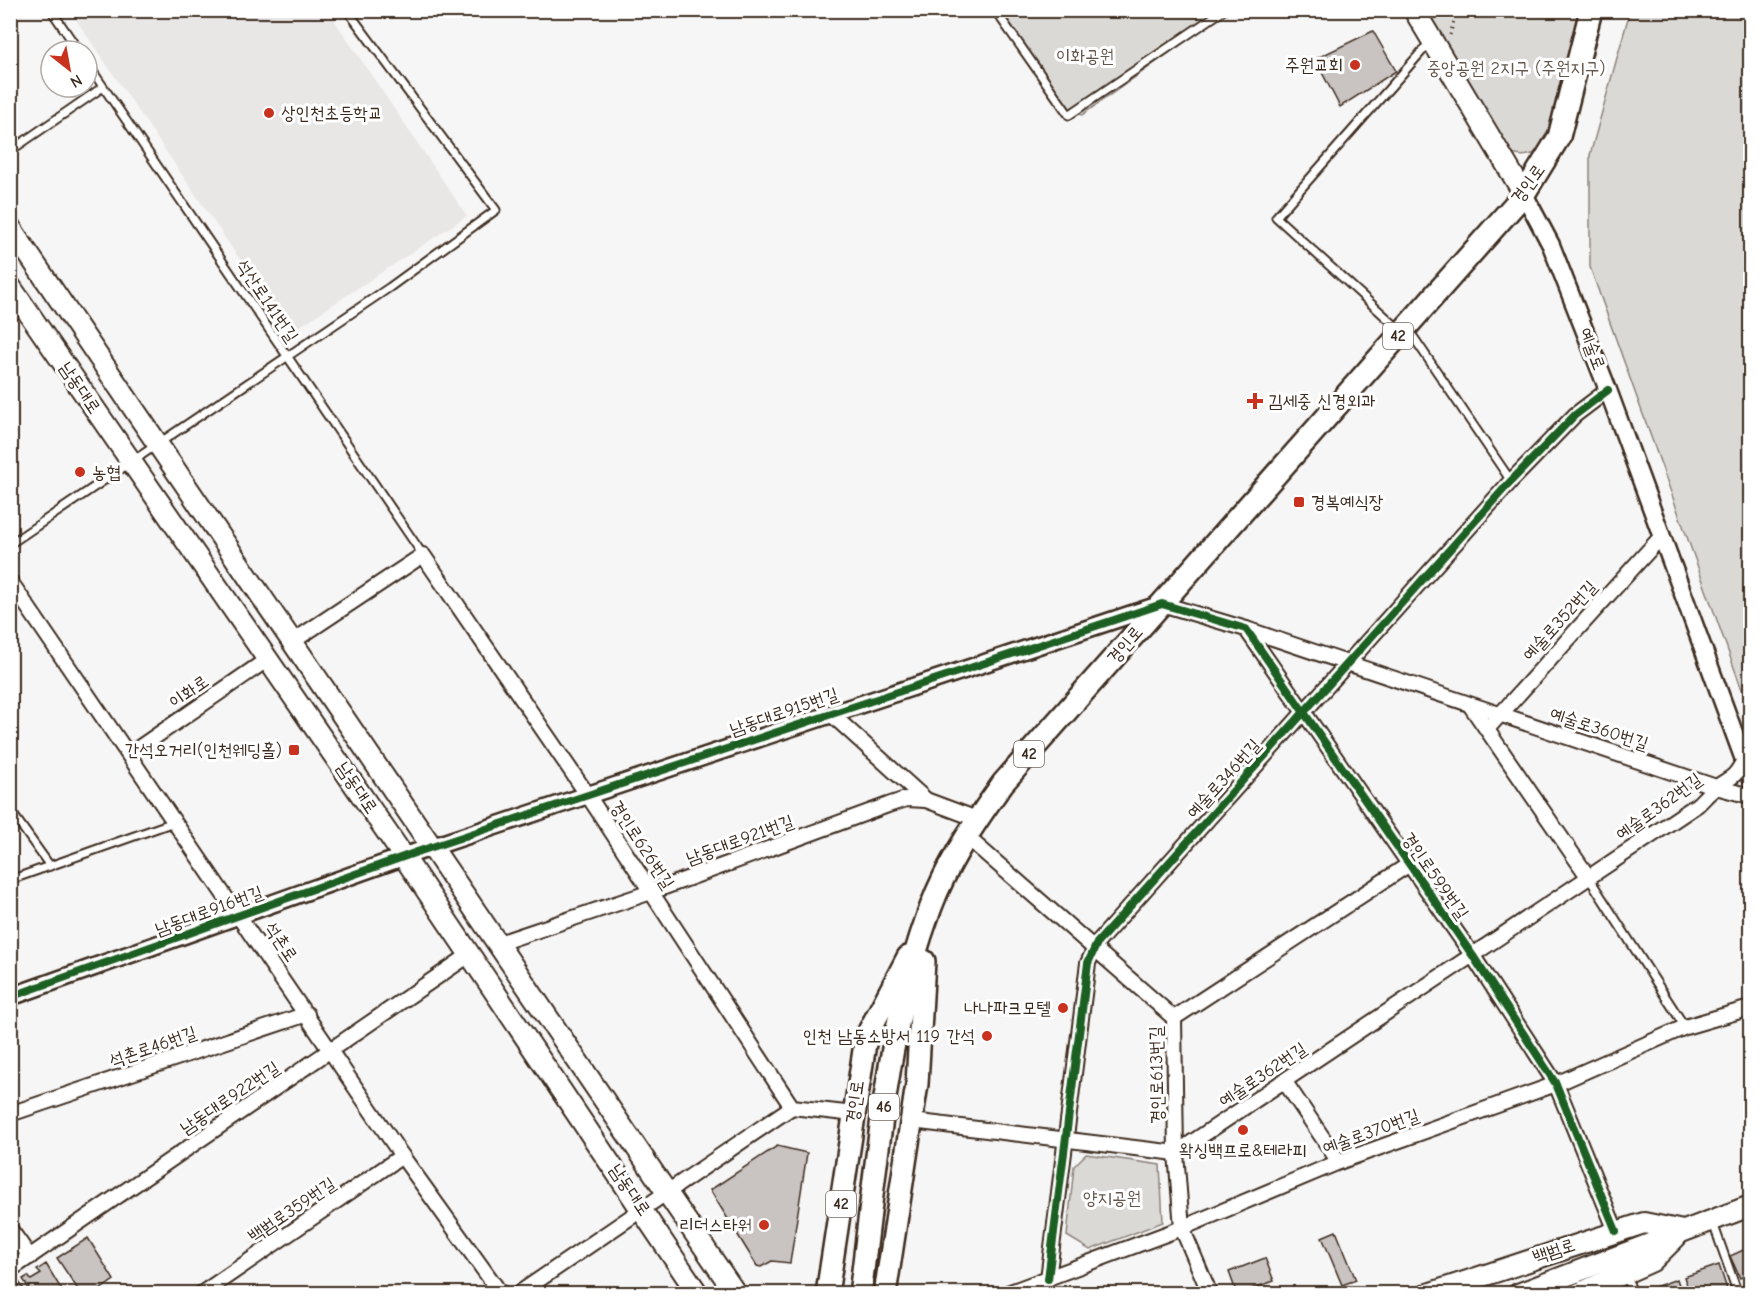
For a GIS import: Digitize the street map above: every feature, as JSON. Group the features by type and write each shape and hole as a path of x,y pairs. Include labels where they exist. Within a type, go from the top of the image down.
{"main road":[{"name":"예술로","path":"1414,10 1524,194"},
{"name":"경인로","path":"860,1293 888,1077 907,988 925,925 938,892 972,828 1003,783 1524,194 1559,137 1592,10"},
{"path":"10,228 144,453 292,642 418,852 499,943 736,1293"},
{"name":"남동대로","path":"10,286 144,453 268,658 418,852 469,955 642,1207 698,1293"},
{"name":"경인로","path":"827,1293 866,1037 925,925"},
{"name":"경인로","path":"885,1293 912,1121 921,1032 925,925"},
{"name":"백범로","path":"1518,1293 1750,1206"},
{"name":"백범로","path":"1428,1293 1644,1222 1683,1231"},
{"name":"백범로","path":"1578,1293 1652,1261 1683,1231"}],"street":[{"name":"예술로","path":"1524,194 1551,245 1608,390 1660,538 1750,776"},
{"name":"예술로346번길","path":"1048,1279 1088,963 1097,943 1511,481 1575,415 1608,390"},
{"name":"예술로352번길","path":"1487,729 1660,538"},
{"path":"292,642 423,555"},
{"name":"경인로626번길","path":"423,555 587,794 792,1107"},
{"name":"석촌로","path":"10,581 308,1014 402,1156 501,1293"},
{"path":"1162,604 1246,629"},
{"name":"남동대로915번길","path":"418,852 830,712 1162,604"},
{"name":"예술로360번길","path":"1246,629 1716,787 1750,796"},
{"name":"경인로599번길","path":"1246,629 1407,865 1473,957 1556,1084 1616,1231"},
{"name":"이화로","path":"130,754 268,658"},
{"path":"1470,705 1589,878"},
{"path":"830,712 926,800 972,828"},
{"name":"예술로362번길","path":"1176,1153 1697,806 1716,787 1725,785 1737,775 1744,760"},
{"name":"남동대로921번길","path":"499,943 651,892 888,805 906,799 926,800"},
{"name":"경인로613번길","path":"972,828 1094,950 1174,1017 1176,1153 1182,1228 1210,1293"},
{"name":"남동대로916번길","path":"10,997 418,852"},
{"name":"경인로599번길","path":"1174,1017 1407,865"},
{"name":"남동대로922번길","path":"10,1270 469,955"},
{"name":"예술로370번길","path":"1005,1293 1182,1228 1339,1161 1556,1084 1685,1027 1750,1008"},
{"name":"석촌로46번길","path":"10,1114 308,1014"},
{"path":"1285,1082 1339,1161"},
{"path":"518,1293 792,1107 854,1114"},
{"path":"912,1121 1176,1153"},
{"name":"백범로359번길","path":"201,1293 402,1156"},
{"path":"10,1229 30,1257"}],"lane":[{"path":"51,10 71,39"},
{"path":"10,544 288,357 496,210 347,10"},
{"path":"995,10 1069,115 1224,10"},
{"path":"1432,41 1276,217 1405,329 1511,481"},
{"name":"석산로141번길","path":"99,80 423,555"},
{"path":"10,151 104,87"},
{"path":"10,810 50,866"},
{"path":"10,880 176,821"},
{"path":"1589,878 1685,1027"},
{"path":"1712,1220 1738,1293"},
{"path":"1626,1274 1633,1293"}],"shaded area":[{"name":"상인천초등학교","path":"70,11 328,11 467,216 290,333 99,53 99,39 89,39"}],"green space":[{"name":"이화공원","path":"997,11 1228,11 1082,115 1067,111"},
{"name":"중앙공원 2지구 (주원지구)","path":"1413,11 1589,11 1559,137 1531,154 1525,156 1511,154"},
{"path":"1630,11 1750,11 1750,712 1590,267 1590,155"},
{"name":"양지공원","path":"1086,1154 1160,1165 1163,1222 1090,1250 1067,1236 1074,1166"}],"building":[{"name":"주원교회","path":"1373,31 1396,71 1340,107 1315,59"},
{"name":"리더스타워","path":"777,1146 807,1153 790,1263 772,1261 761,1267 757,1266 710,1190"},
{"path":"1336,1231 1356,1280 1342,1285 1322,1237"},
{"path":"88,1238 114,1280 94,1294 81,1294 57,1258"},
{"path":"1750,1247 1750,1274 1740,1278 1730,1256"},
{"path":"1265,1258 1274,1281 1237,1294 1229,1272"},
{"path":"46,1264 64,1294 32,1294 23,1279 28,1276 31,1280 41,1274 37,1270"},
{"path":"1719,1265 1727,1289 1715,1294 1690,1294 1684,1277"},
{"path":"1677,1279 1682,1294 1654,1294 1652,1288"},
{"path":"19,1282 27,1294 10,1294 10,1288"}],"cycle path":[{"path":"1048,1279 1088,963 1097,943 1511,481 1575,415 1608,390"},
{"path":"10,997 417,852 1162,604 1246,629 1473,956 1556,1084 1616,1231"}],"place":[{"name":"주원교회","path":"1355,65"},
{"name":"상인천초등학교","path":"269,113"},
{"name":"김세중 신경외과","path":"1255,401"},
{"name":"농협","path":"80,472"},
{"name":"경복예식장","path":"1299,502"},
{"name":"간석오거리(인천웨딩홀)","path":"294,750"},
{"name":"나나파크모텔","path":"1063,1008"},
{"name":"인천 남동소방서 119 간석","path":"987,1036"},
{"name":"왁싱백프로&테라피","path":"1243,1130"},
{"name":"리더스타워","path":"764,1225"}]}
